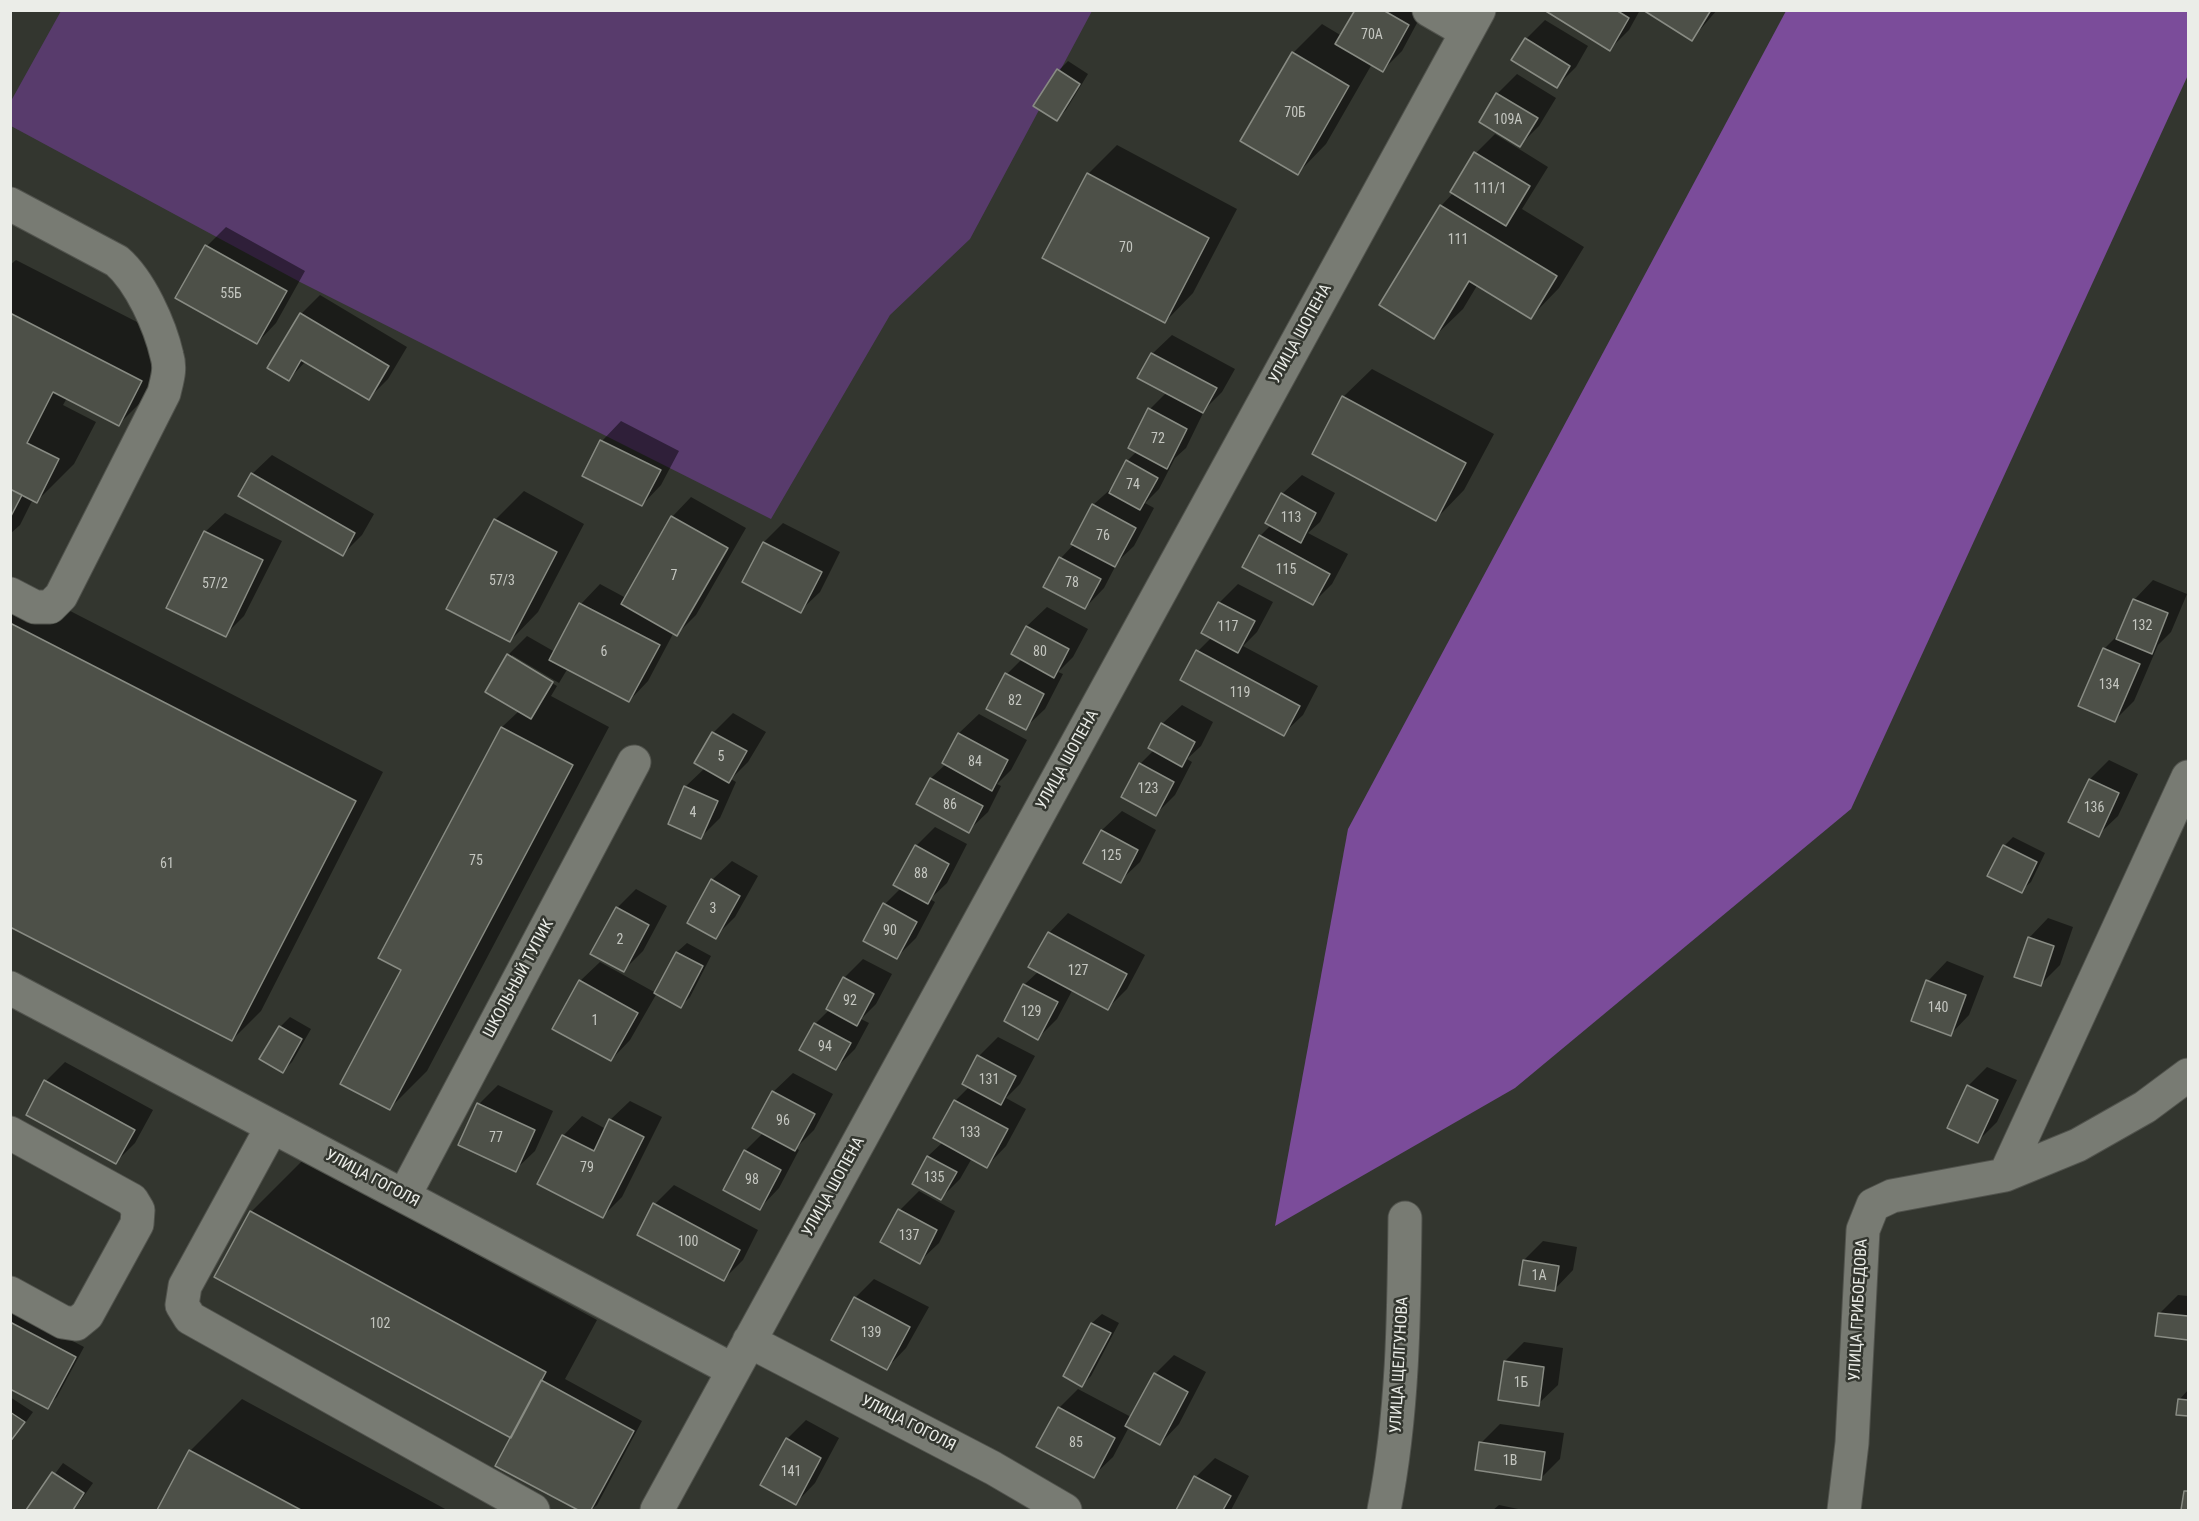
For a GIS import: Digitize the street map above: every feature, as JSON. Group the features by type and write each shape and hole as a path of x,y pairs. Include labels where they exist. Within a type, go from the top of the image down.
{"street":[{"path":"1429,10 1473,21"},
{"name":"УЛИЦА ШОПЕНА","path":"657,1510 1473,21"},
{"path":"10,204 117,261 130,273 141,289 168,356 169,374 164,393 61,596 50,607 35,607 10,594"},
{"name":"ШКОЛЬНЫЙ ТУПИК","path":"404,1196 634,762"},
{"path":"2005,1175 2188,777"},
{"name":"УЛИЦА ГОГОЛЯ","path":"10,988 733,1370"},
{"name":"УЛИЦА ГРИБОЕДОВА","path":"1844,1510 1852,1443 1863,1230 1873,1205 1892,1196 2005,1175 2078,1145 2145,1107 2188,1075"},
{"path":"272,1127 185,1286 182,1305 190,1318 533,1510"},
{"path":"10,1133 132,1200 138,1210 137,1224 87,1315 76,1324 63,1322 10,1293"},
{"name":"УЛИЦА ЩЕЛГУНОВА","path":"1384,1510 1396,1441 1403,1346 1405,1218"},
{"name":"УЛИЦА ГОГОЛЯ","path":"749,1341 993,1468 1065,1510"}],"shaded area":[{"path":"61,11 1092,11 970,239 890,315 771,519 300,282 11,126 11,101"},
{"path":"1786,11 2188,11 2188,75 1851,809 1515,1088 1275,1226 1348,829"}],"building":[{"path":"1355,10 1383,10 1409,25 1383,72 1335,44"},
{"path":"1544,10 1616,10 1629,18 1610,51"},
{"path":"1643,10 1711,10 1692,41"},
{"path":"1525,38 1570,66 1557,88 1511,60"},
{"path":"1292,52 1349,86 1298,175 1240,141"},
{"path":"1057,69 1080,84 1057,121 1033,106"},
{"path":"1496,93 1538,118 1520,147 1479,122"},
{"path":"1474,152 1530,186 1506,226 1450,192"},
{"path":"1087,173 1209,238 1165,323 1042,258"},
{"path":"1440,205 1557,276 1531,319 1469,281 1434,339 1379,305"},
{"path":"205,245 287,291 257,344 175,298"},
{"path":"10,313 142,381 119,426 53,392 27,443 59,459 37,503 10,489"},
{"path":"300,313 389,366 369,400 301,360 289,381 267,368"},
{"path":"1151,353 1217,388 1203,413 1137,378"},
{"path":"1342,396 1466,463 1436,521 1312,454"},
{"path":"1148,408 1187,429 1167,469 1128,448"},
{"path":"600,440 661,470 642,506 582,476"},
{"path":"1126,460 1158,478 1140,510 1109,493"},
{"path":"251,473 355,533 343,556 238,496"},
{"path":"10,489 22,495 10,518"},
{"path":"1281,493 1316,513 1301,543 1265,523"},
{"path":"1092,504 1136,528 1115,567 1071,544"},
{"path":"671,516 728,548 677,636 621,604"},
{"path":"494,519 557,552 510,642 446,609"},
{"path":"204,531 263,560 226,637 166,608"},
{"path":"1259,535 1330,574 1313,605 1242,567"},
{"path":"763,542 822,572 801,613 742,582"},
{"path":"1059,557 1101,579 1085,609 1043,587"},
{"path":"2133,599 2168,613 2152,654 2116,639"},
{"path":"1218,602 1255,621 1238,653 1201,633"},
{"path":"579,603 660,645 629,702 549,660"},
{"path":"10,623 356,801 232,1041 10,927"},
{"path":"1026,626 1069,649 1054,678 1011,654"},
{"path":"2103,648 2140,664 2115,722 2078,706"},
{"path":"1196,650 1300,706 1284,736 1180,680"},
{"path":"507,654 553,682 531,719 485,692"},
{"path":"1005,673 1044,694 1026,730 986,709"},
{"path":"1161,723 1195,742 1182,767 1148,748"},
{"path":"501,727 573,765 390,1110 340,1084 401,970 378,958"},
{"path":"712,732 747,751 729,783 694,763"},
{"path":"958,733 1008,760 992,791 942,763"},
{"path":"1139,763 1174,782 1156,816 1121,797"},
{"path":"930,778 983,806 969,833 916,804"},
{"path":"2089,779 2119,793 2099,837 2068,822"},
{"path":"684,786 718,801 701,839 668,824"},
{"path":"1101,830 1138,850 1121,883 1083,863"},
{"path":"915,845 949,864 928,904 893,885"},
{"path":"2003,845 2037,862 2022,893 1987,876"},
{"path":"711,879 740,896 716,939 687,923"},
{"path":"883,903 917,922 897,959 863,941"},
{"path":"616,907 649,925 624,972 590,954"},
{"path":"1048,932 1127,974 1108,1010 1028,967"},
{"path":"2028,937 2054,946 2041,986 2014,977"},
{"path":"676,952 703,966 681,1008 654,993"},
{"path":"843,977 874,994 857,1026 826,1009"},
{"path":"579,980 638,1013 611,1061 552,1029"},
{"path":"1926,980 1966,995 1951,1036 1911,1021"},
{"path":"1023,984 1058,1002 1038,1040 1004,1021"},
{"path":"814,1023 851,1043 836,1070 799,1050"},
{"path":"279,1026 302,1039 283,1073 259,1059"},
{"path":"977,1055 1016,1076 1001,1105 962,1084"},
{"path":"44,1080 135,1130 116,1164 26,1115"},
{"path":"1967,1085 1998,1100 1978,1143 1947,1128"},
{"path":"772,1091 815,1114 795,1151 752,1128"},
{"path":"954,1100 1008,1129 987,1168 933,1138"},
{"path":"477,1103 535,1130 516,1172 458,1145"},
{"path":"609,1119 644,1137 603,1218 537,1184 562,1135 594,1151"},
{"path":"744,1150 781,1170 760,1210 723,1190"},
{"path":"927,1156 957,1172 941,1200 912,1184"},
{"path":"653,1203 740,1250 724,1281 637,1235"},
{"path":"898,1209 937,1230 920,1264 880,1242"},
{"path":"250,1211 546,1372 511,1438 214,1277"},
{"path":"1523,1260 1559,1266 1555,1291 1519,1285"},
{"path":"854,1297 910,1327 887,1370 831,1340"},
{"path":"2158,1313 2188,1316 2188,1340 2155,1336"},
{"path":"10,1322 76,1357 48,1409 10,1389"},
{"path":"1091,1323 1111,1333 1082,1387 1063,1376"},
{"path":"1504,1361 1544,1367 1539,1406 1498,1400"},
{"path":"1154,1373 1188,1392 1160,1445 1125,1426"},
{"path":"541,1380 634,1431 591,1510 578,1510 495,1466"},
{"path":"2178,1399 2188,1400 2188,1416 2176,1415"},
{"path":"1058,1407 1115,1438 1094,1478 1036,1447"},
{"path":"10,1412 25,1422 10,1442"},
{"path":"786,1438 821,1458 796,1505 760,1485"},
{"path":"1479,1442 1545,1452 1541,1480 1475,1470"},
{"path":"189,1450 301,1510 157,1510"},
{"path":"52,1472 84,1493 73,1510 26,1510"},
{"path":"1194,1476 1231,1496 1223,1510 1176,1510"},
{"path":"2184,1491 2188,1491 2188,1510 2181,1510"}]}
